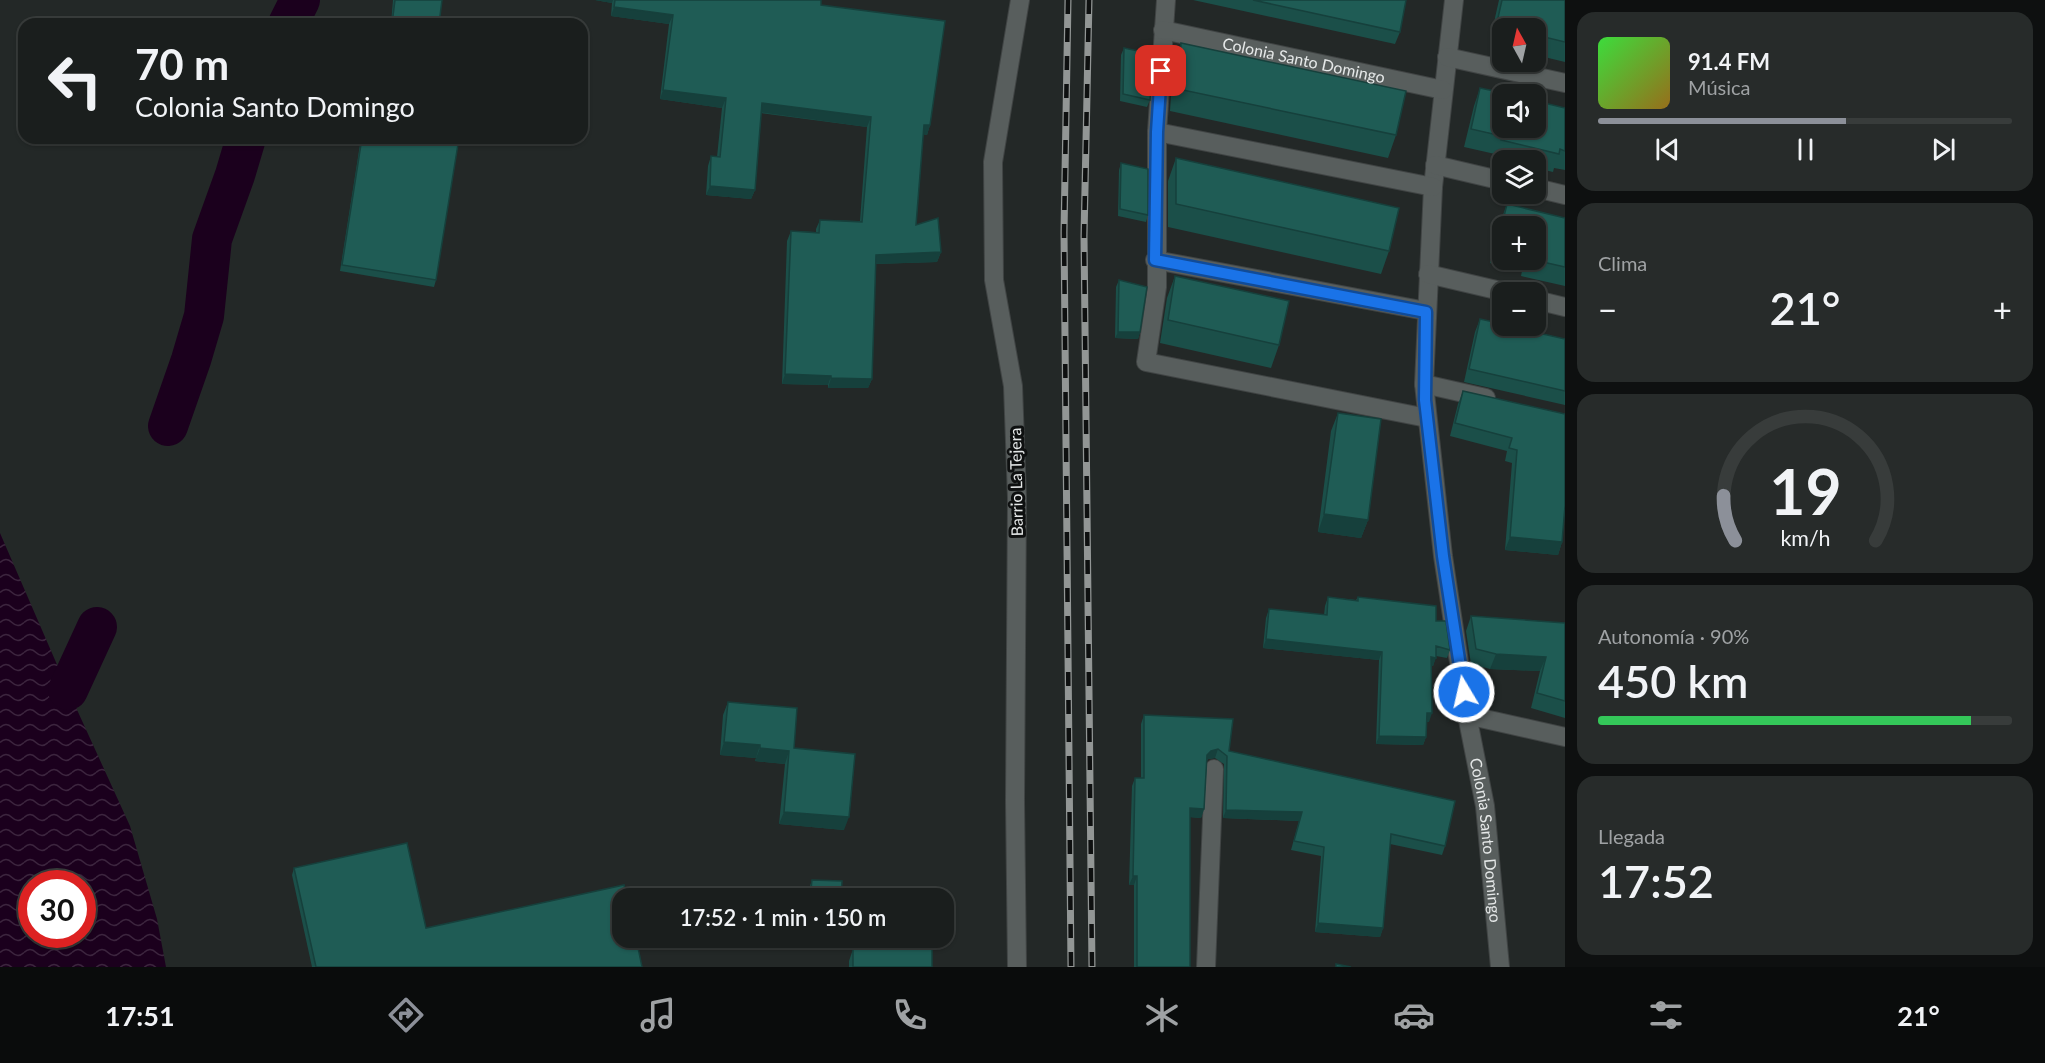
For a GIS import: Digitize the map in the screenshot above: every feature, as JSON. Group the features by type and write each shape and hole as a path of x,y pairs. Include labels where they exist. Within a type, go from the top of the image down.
{"street":[{"name":"Barrio La Tejera","path":"1017,967 1015,801 1017,487 1013,386 994,280 993,162 1020,0"},
{"path":"1166,0 1157,132 1155,260 1157,287 1146,363 1426,418"},
{"name":"Colonia Santo Domingo","path":"1454,0 1432,187 1424,384 1443,556 1467,715 1485,806 1500,967"},
{"name":"Colonia Santo Domingo","path":"1163,30 1443,90"},
{"path":"1447,57 1565,83"},
{"path":"1157,132 1432,187"},
{"path":"1435,165 1492,178"},
{"path":"1546,190 1565,195"},
{"path":"1155,260 1426,312"},
{"path":"1428,274 1492,289"},
{"path":"1546,302 1565,307"},
{"path":"1424,384 1499,401"},
{"path":"1467,715 1565,737"},
{"path":"1206,967 1214,769"}],"water":[{"path":"0,533 130,826 157,919 166,967 0,967"}],"building":[{"path":"395,0 442,0 440,18 393,18"},
{"path":"615,0 821,0 821,5 945,21 930,125 924,125 916,225 938,218 941,252 876,255 872,379 785,374 791,231 819,233 820,220 862,222 871,117 762,103 755,190 710,186 711,156 720,157 726,98 663,90 673,15 614,7"},
{"path":"1253,0 1406,0 1400,32"},
{"path":"1502,0 1565,0 1565,42 1546,37 1546,18 1498,18"},
{"path":"1181,43 1406,91 1396,135 1178,89"},
{"path":"1124,48 1153,54 1150,100 1123,94"},
{"path":"1480,88 1492,91 1492,134 1471,129"},
{"path":"1546,103 1565,108 1565,151 1560,149 1559,154 1501,140 1502,138 1546,138"},
{"path":"361,144 458,144 436,280 342,265"},
{"path":"1176,158 1399,208 1389,251 1176,204"},
{"path":"1121,163 1148,169 1148,215 1120,209"},
{"path":"1507,204 1565,218 1565,267 1546,263 1546,216 1504,216"},
{"path":"1175,276 1289,301 1279,345 1168,320"},
{"path":"1119,280 1147,287 1140,332 1118,332"},
{"path":"1480,319 1492,322 1492,336 1546,335 1565,339 1565,391 1469,369"},
{"path":"1463,391 1565,414 1565,506 1562,542 1510,537 1517,450 1509,448 1512,438 1455,423"},
{"path":"1338,413 1381,419 1368,520 1324,514"},
{"path":"1328,597 1358,601 1358,597 1436,606 1436,621 1446,621 1450,650 1436,646 1436,658 1431,657 1432,713 1427,713 1426,737 1379,736 1382,652 1266,639 1269,609 1327,615"},
{"path":"1471,616 1565,623 1565,701 1537,693 1546,657 1496,654 1476,649"},
{"path":"728,702 797,708 794,748 855,754 849,817 784,812 789,751 760,748 760,745 724,742"},
{"path":"1144,715 1233,719 1229,751 1455,801 1445,846 1391,834 1383,928 1318,923 1324,847 1294,841 1302,812 1226,810 1227,756 1218,749 1211,751 1207,755 1204,809 1190,808 1190,967 1137,967 1137,876 1133,876 1135,778 1144,778"},
{"path":"407,843 426,928 624,885 625,888 612,888 612,948 638,948 642,967 316,967 294,868"},
{"path":"812,880 842,881 842,888 811,888"},
{"path":"853,949 932,949 932,967 853,967"}],"waterway":[{"path":"291,18 300,0"},
{"path":"168,426 204,316 212,239 244,144"},
{"path":"68,690 97,627"}],"railway":[{"path":"1068,0 1064,232 1071,967"},
{"path":"1089,0 1084,236 1092,967"}],"route":[{"path":"1161,71 1157,132 1155,260 1426,312 1425,400 1443,556 1464,692"}]}
